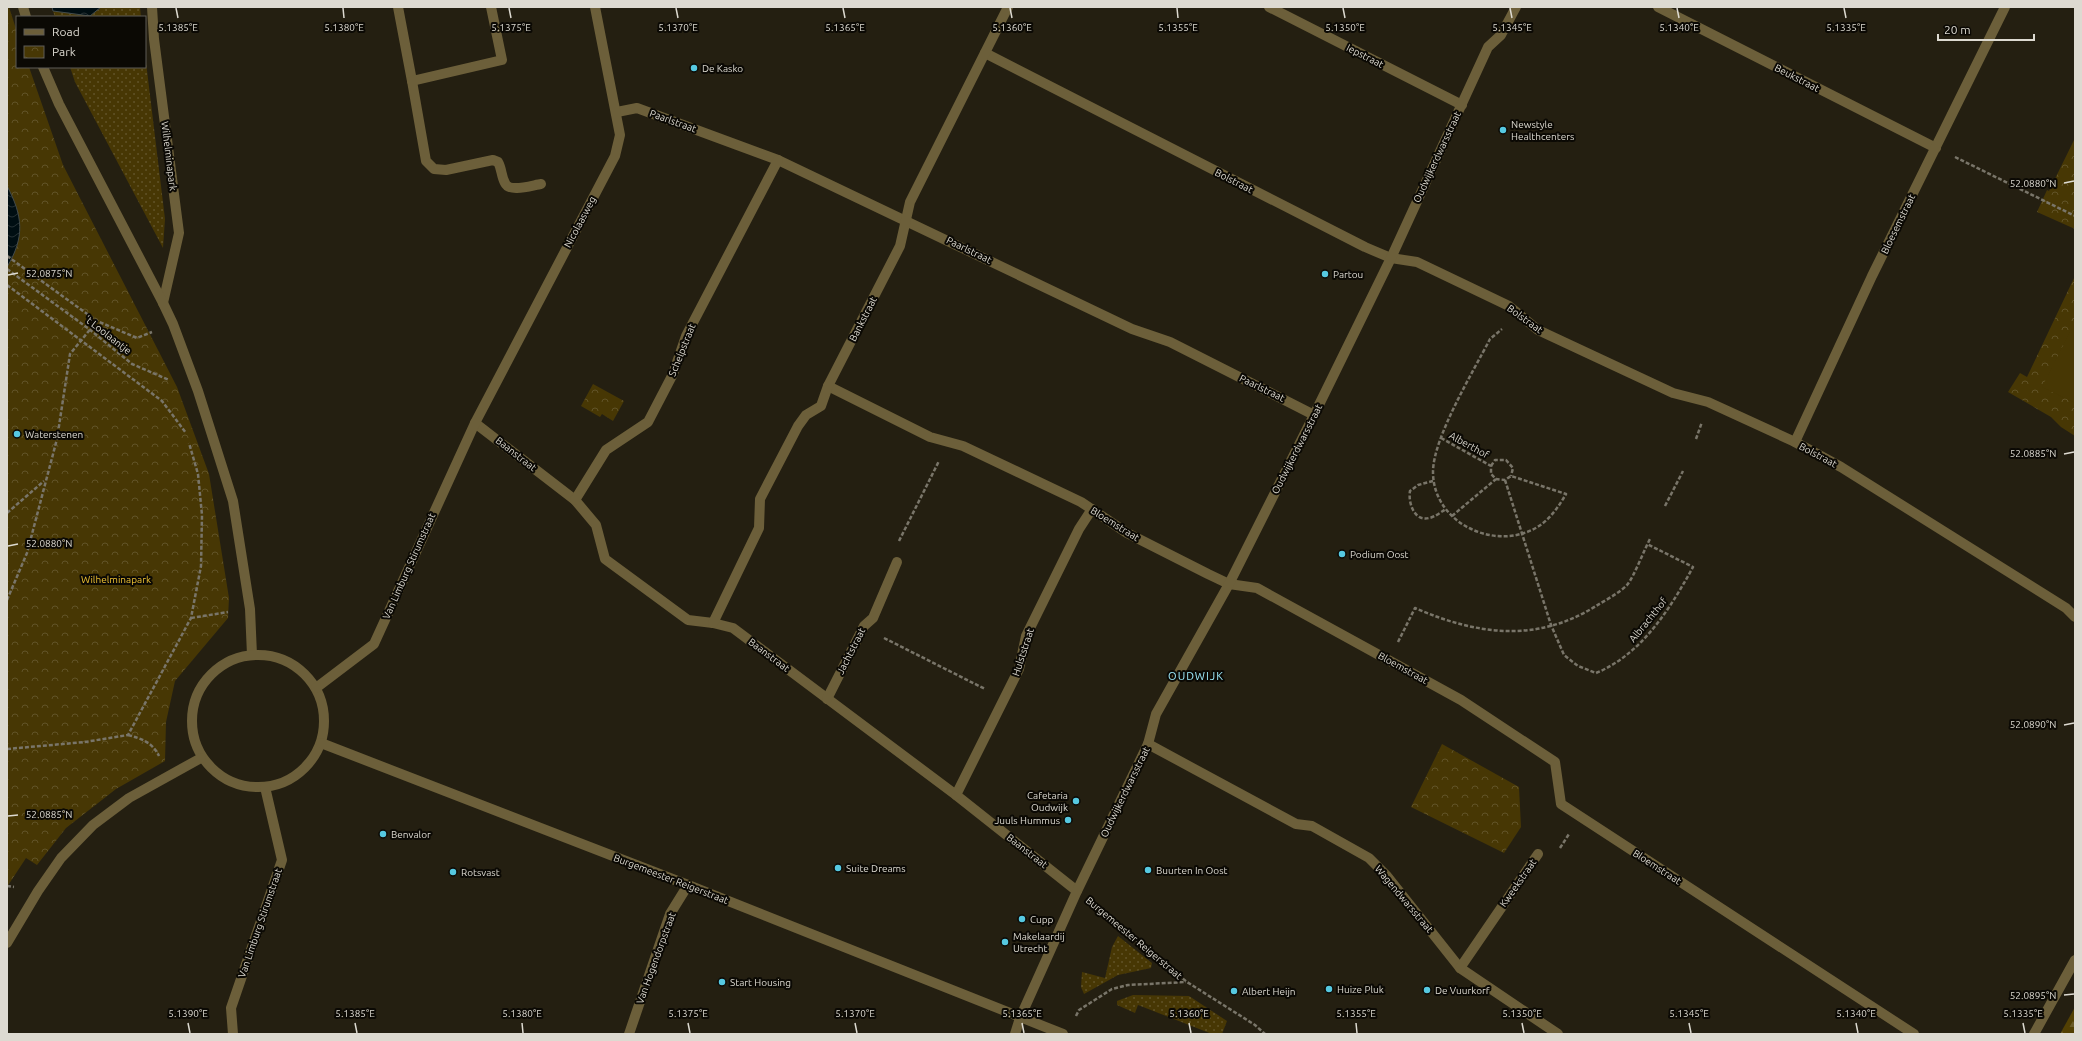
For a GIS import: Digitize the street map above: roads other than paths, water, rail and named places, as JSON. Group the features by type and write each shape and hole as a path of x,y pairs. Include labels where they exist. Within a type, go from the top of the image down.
{"street":[{"name":"Wilhelminapark","path":"152,7 154,39 180,233 163,303"},
{"path":"398,7 426,162 434,169 446,170 493,160 498,162 501,167 505,183 508,187 512,188 541,184"},
{"path":"412,81 502,60 491,7"},
{"name":"Nicolaasweg","path":"475,423 615,156 620,135 617,112 595,7"},
{"name":"Bankstraat","path":"713,623 759,528 760,499 798,426 806,415 821,406 828,386 900,246 910,202 1008,7"},
{"name":"Iepstraat","path":"1269,7 1462,105"},
{"name":"Oudwijkerdwarsstraat","path":"1077,891 1148,744 1156,714 1229,584 1314,415 1391,258 1488,47 1501,35 1516,7"},
{"name":"Beukstraat","path":"1658,7 1936,148"},
{"name":"Bloesemstraat","path":"1795,442 1872,276 2005,7"},
{"name":"Bolstraat","path":"985,53 1365,247 1391,258 1417,262 1509,306 1538,330 1673,393 1708,402 1795,442 1848,471 2066,608 2075,617"},
{"path":"43,68 59,104 163,303 173,324 198,391 233,501 250,608 252,655"},
{"name":"Paarlstraat","path":"617,112 636,108 778,160 1132,329 1170,342 1314,415"},
{"name":"Schelpstraat","path":"575,500 606,450 648,422 673,374 686,336 778,160"},
{"name":"Bloemstraat","path":"828,386 930,437 963,446 1081,502 1127,533 1229,584 1257,588 1462,700 1555,762 1561,804 1914,1034"},
{"name":"Baanstraat","path":"475,423 575,500 596,525 605,559 688,620 713,623 733,628 956,795 1077,891"},
{"name":"Van Limburg Stirumstraat","path":"316,688 374,644 475,423"},
{"name":"Hulststraat","path":"956,795 1019,669 1026,636 1079,529 1092,509"},
{"name":"Jachtstraat","path":"827,699 864,626 873,618 897,562"},
{"path":"252,655 271,656 289,662 304,673 316,688 323,706 324,718 321,743 312,760 299,774 283,782 265,787 244,786 226,779 201,758 192,730 193,708 200,689 214,672 231,661 252,655"},
{"name":"Burgemeester Reigerstraat","path":"321,743 1063,1034"},
{"name":"Wagendwarsstraat","path":"1148,744 1296,824 1312,826 1369,858 1388,876 1460,968 1558,1034"},
{"path":"7,943 38,891 61,858 93,825 129,798 201,758"},
{"name":"Van Limburg Stirumstraat","path":"233,1034 230,1017 231,1008 282,860 265,787"},
{"name":"Kweekstraat","path":"1460,968 1538,854"},
{"name":"Van Hogendorpstraat","path":"629,1034 670,914 688,886"},
{"name":"Burgemeester Reigerstraat","path":"1020,1018 1077,891"},
{"path":"2034,1034 2075,960"},
{"path":"1014,1034 1020,1018"}],"water":[{"path":"52,7 101,7 90,16 53,11"},
{"path":"7,186 16,207 20,226 17,246 7,267"}],"place":[{"name":"De Kasko","path":"694,68"},
{"name":"Newstyle Healthcenters","path":"1503,130"},
{"name":"Partou","path":"1325,274"},
{"name":"Waterstenen","path":"17,434"},
{"name":"Podium Oost","path":"1342,554"},
{"name":"Cafetaria Oudwijk","path":"1076,801"},
{"name":"Juuls Hummus","path":"1068,820"},
{"name":"Benvalor","path":"383,834"},
{"name":"Suite Dreams","path":"838,868"},
{"name":"Buurten In Oost","path":"1148,870"},
{"name":"Rotsvast","path":"453,872"},
{"name":"Cupp","path":"1022,919"},
{"name":"Makelaardij Utrecht","path":"1005,942"},
{"name":"Start Housing","path":"722,982"},
{"name":"Huize Pluk","path":"1329,989"},
{"name":"De Vuurkorf","path":"1427,990"},
{"name":"Albert Heijn","path":"1234,991"}],"district":[{"name":"OUDWIJK","path":"1196,676"}]}
